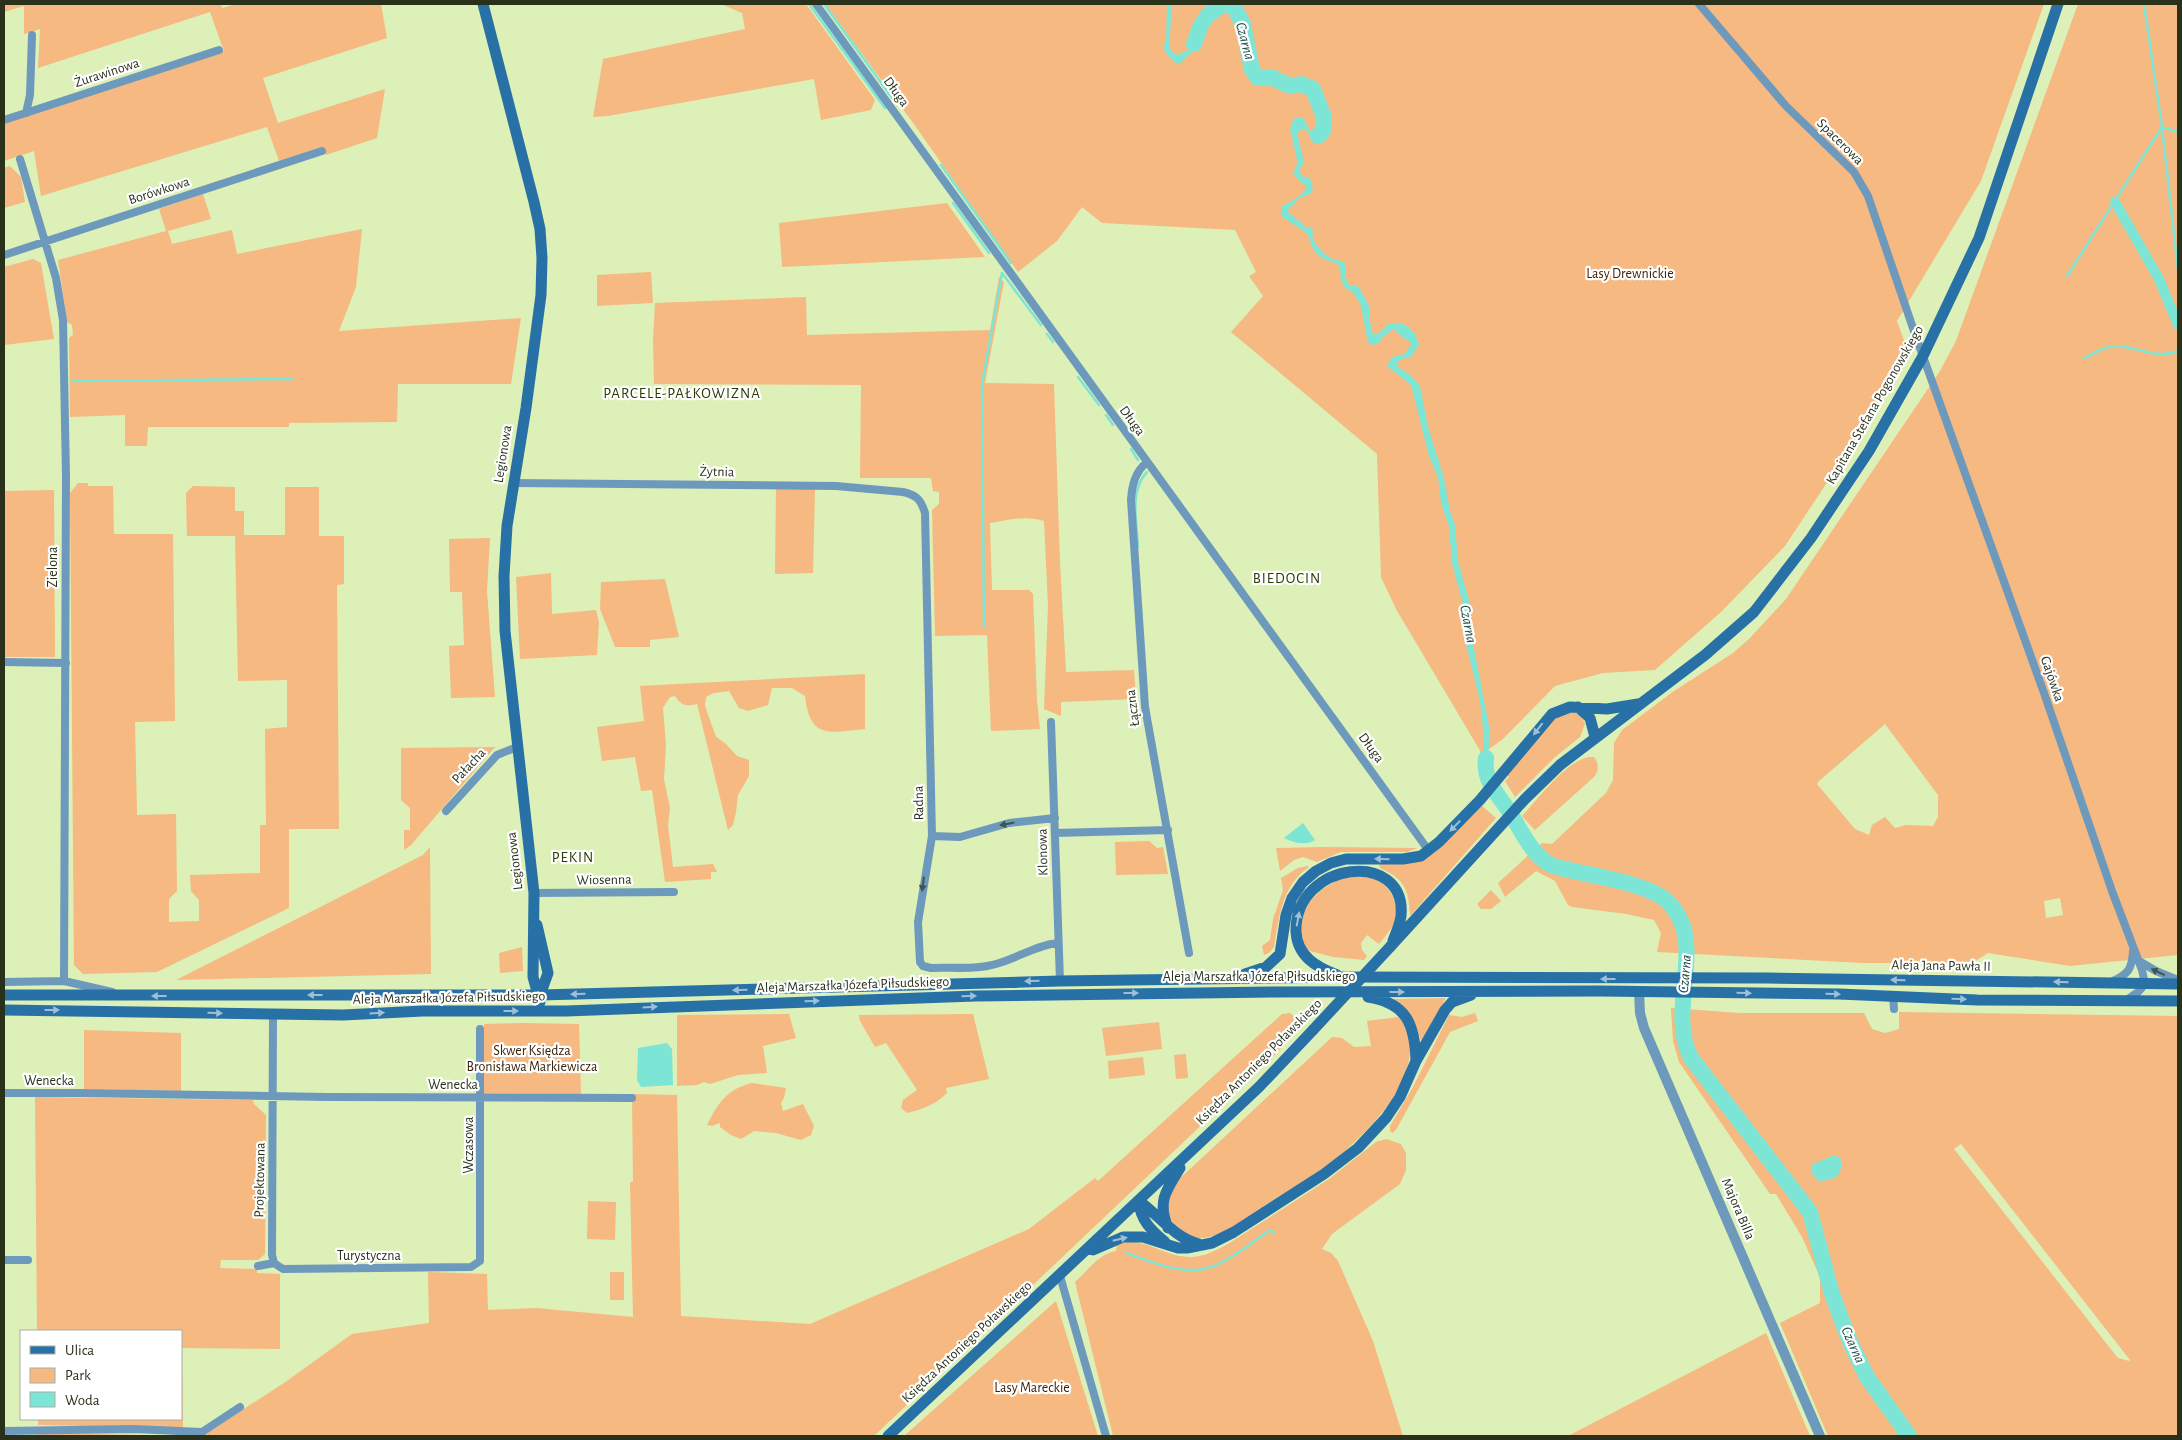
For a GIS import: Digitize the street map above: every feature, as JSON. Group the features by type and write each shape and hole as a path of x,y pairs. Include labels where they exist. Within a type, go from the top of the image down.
{"main road":[{"name":"Legionowa","path":"484,4 534,202 540,229 542,258 539,317 506,526 504,576 505,631 534,893 534,915 548,973 540,995 541,1011"},
{"name":"Kapitana Stefana Pogonowskiego","path":"1643,703 1722,641 1765,599 1832,510 1869,451 1923,356 1979,238 2058,4"},
{"path":"1221,979 1256,972 1270,964 1280,954 1286,915 1292,898 1307,878 1321,867 1351,858 1414,858 1429,851 1480,800 1548,717 1565,708 1607,709 1643,703"},
{"name":"Księdza Antoniego Poławskiego","path":"888,1436 1259,1087 1525,799 1560,765 1643,703"},
{"path":"1578,707 1590,718 1595,737"},
{"path":"1349,977 1328,971 1311,962 1302,954 1299,946 1296,931 1299,912 1308,894 1321,882 1339,873 1358,870 1378,875 1390,883 1398,896 1401,910 1400,921 1390,947"},
{"name":"Aleja Marszałka Józefa Piłsudskiego","path":"4,996 540,995 1060,980 1349,977 1702,980"},
{"name":"Aleja Jana Pawła II","path":"1702,980 1792,979 2144,984 2178,982"},
{"name":"Aleja Marszałka Józefa Piłsudskiego","path":"4,1010 343,1015 423,1011 541,1011 1096,993 1640,991 1893,996"},
{"path":"1330,992 1381,999 1401,1011 1414,1031 1416,1061"},
{"path":"1077,1259 1105,1243 1123,1237 1143,1237 1168,1245 1187,1248 1224,1239 1324,1174 1358,1148 1392,1108 1445,1010 1452,1002 1480,992"},
{"path":"1893,996 1982,1000 2178,1001"},
{"path":"1168,1228 1162,1209 1164,1194 1190,1152"},
{"path":"1139,1200 1168,1228 1189,1241 1204,1245"},
{"path":"1139,1200 1140,1211 1144,1221 1168,1245"}],"street":[{"name":"Długa","path":"816,4 1429,851"},
{"name":"Spacerowa","path":"1699,4 1786,106 1830,147 1860,180 1868,196 1923,356"},
{"path":"26,113 30,95 32,35"},
{"name":"Żurawinowa","path":"4,120 219,50"},
{"name":"Borówkowa","path":"4,255 322,150"},
{"name":"Zielona","path":"20,159 56,278 63,320 66,476 64,981"},
{"name":"Gajówka","path":"1923,356 2139,961 2144,984"},
{"name":"Łączna","path":"1147,462 1138,472 1132,485 1131,518 1145,707 1189,953"},
{"name":"Żytnia","path":"513,483 836,486 903,492 919,498"},
{"name":"Radna","path":"919,498 924,513 932,836 918,922 920,962 922,966 931,968 996,964 1046,944 1058,943"},
{"path":"4,662 66,663"},
{"name":"Klonowa","path":"1052,722 1060,980"},
{"name":"Pałacha","path":"446,811 497,754 517,747"},
{"path":"932,836 960,836 1009,823 1055,818"},
{"path":"1055,833 1168,830"},
{"name":"Wiosenna","path":"534,893 674,892"},
{"path":"2110,983 2127,973 2131,968 2134,948"},
{"path":"2139,961 2178,982"},
{"path":"4,982 64,981 131,996"},
{"path":"2123,1001 2136,995 2144,984"},
{"name":"Majora Billa","path":"1640,991 1640,1013 1644,1028 1716,1190 1820,1436"},
{"path":"1893,996 1894,1009"},
{"path":"273,1014 273,1096"},
{"name":"Wczasowa","path":"480,1029 480,1261"},
{"name":"Wenecka","path":"4,1093 632,1098"},
{"name":"Projektowana","path":"273,1096 272,1255 274,1264"},
{"path":"4,1260 28,1260"},
{"name":"Turystyczna","path":"258,1266 274,1264 283,1269 432,1268 471,1267 480,1261"},
{"path":"1060,1276 1106,1436"},
{"path":"4,1431 134,1429 202,1432 240,1407"}],"green space":[{"path":"4,4 221,4 222,8 236,4 381,4 387,38 263,78 278,123 385,89 377,138 326,155 323,147 279,161 267,127 41,196 34,151 4,161 4,123 224,51 210,12 38,68 40,29 24,34 24,6 4,12"},
{"path":"721,4 806,4 875,100 871,110 821,120 814,79 608,116 593,117 603,59 745,29 742,13"},
{"name":"Lasy Drewnickie","path":"825,4 2044,4 1981,181 1897,321 1910,357 1785,546 1721,612 1655,670 1603,673 1555,686 1503,739 1482,754 1396,609 1381,577 1377,454 1231,332 1263,296 1249,276 1256,272 1235,230 1102,223 1082,207 1057,241 1018,272 911,120"},
{"path":"2078,4 2178,4 2178,955 2070,966 1988,953 1972,963 1863,963 1657,952 1661,933 1654,920 1626,914 1572,907 1568,905 1555,881 1536,871 1505,897 1498,883 1542,843 1552,844 1606,793 1613,780 1614,743 1622,730 1674,691 1733,653 1749,639 1786,599 1940,371 1956,341","holes":["1885,724 1938,795 1938,817 1933,826 1906,825 1895,828 1885,817 1872,825 1869,835 1855,829 1817,784","2060,898 2063,915 2046,918 2044,901"]},
{"path":"10,166 21,177 25,202 4,208 4,168"},
{"path":"203,194 211,219 168,231 172,244 232,230 237,254 362,229 356,287 339,331 521,318 511,384 398,384 397,422 289,423 289,427 148,427 147,446 125,446 125,415 70,417 69,338 73,335 72,325 67,322 58,260 166,231 159,209"},
{"path":"947,203 985,257 782,267 779,223"},
{"path":"33,259 41,263 54,339 4,345 4,267"},
{"path":"651,272 653,303 597,306 597,275"},
{"path":"999,277 1004,282 985,383 1054,384 1066,672 1134,670 1136,699 1061,702 1061,716 1044,709 1048,606 1044,521 1024,518 990,523 992,590 1029,590 1033,594 1037,701 1040,729 991,731 987,635 935,636 932,510 939,504 939,492 933,491 931,478 860,478 861,385 654,384 653,340 655,303 806,297 807,335 990,330"},
{"path":"78,483 88,483 88,486 113,486 114,534 173,534 175,721 135,722 137,815 176,814 177,891 169,899 169,922 199,921 199,900 191,891 190,875 260,873 260,825 266,825 265,729 287,727 287,680 238,681 235,536 187,536 186,493 193,486 235,487 235,511 244,511 244,535 285,535 285,487 319,487 319,536 344,536 344,584 337,585 339,829 289,829 289,908 157,972 83,974 74,965 70,493"},
{"path":"776,489 815,489 813,573 775,574"},
{"path":"54,490 55,657 4,657 4,491"},
{"path":"490,538 487,591 495,697 451,698 449,646 464,645 462,592 450,592 449,539"},
{"path":"551,573 552,614 596,610 599,622 597,655 520,659 516,577"},
{"path":"665,579 679,637 650,640 650,647 615,647 600,609 601,582"},
{"path":"865,674 865,729 841,732 823,730 811,720 805,696 792,688 772,688 768,705 748,711 739,708 729,691 714,693 706,697 705,706 716,737 725,743 737,756 749,760 749,776 738,795 733,825 728,830 697,704 684,704 675,696 670,697 663,708 666,745 664,779 670,808 668,825 673,867 713,864 717,872 711,872 711,879 665,882 652,790 641,791 635,757 602,761 597,727 644,721 640,686"},
{"path":"1575,712 1581,716 1585,724 1580,737 1555,757 1515,797 1505,781 1509,777 1507,774 1554,719 1566,713"},
{"path":"495,747 411,845 404,850 404,830 410,830 410,808 401,800 401,748"},
{"path":"1594,757 1598,764 1595,776 1535,830 1522,816 1562,773 1580,760"},
{"path":"1481,805 1496,818 1410,916 1407,892 1404,886 1395,876 1380,868 1379,863 1404,863"},
{"path":"1149,841 1157,848 1163,847 1168,874 1116,875 1115,842"},
{"path":"430,847 431,974 176,980 423,855"},
{"path":"1276,848 1418,848 1407,852 1341,852 1317,862 1303,857 1294,860 1280,871"},
{"path":"1309,867 1300,874 1287,892 1280,913 1274,947 1269,953 1264,955 1262,946 1270,940 1273,919 1283,890 1281,878 1298,868"},
{"path":"1349,876 1377,880 1387,888 1396,906 1393,925 1379,944 1367,935 1361,943 1362,950 1367,956 1364,960 1333,957 1307,950 1303,937 1304,913 1309,903 1326,887"},
{"path":"1491,890 1501,901 1491,909 1481,909 1477,904"},
{"path":"522,947 523,971 500,973 499,953"},
{"path":"1446,998 1421,1041 1415,1024 1393,999"},
{"path":"1671,1008 1739,1013 1864,1013 1872,1029 1885,1033 1899,1029 1899,1012 2178,1016 2178,1436 1828,1436 1780,1323 1820,1303 1820,1277 1802,1237 1776,1194 1770,1194 1679,1062 1673,1041","holes":["1961,1144 2130,1360 2118,1358 1954,1149"]},
{"path":"1290,1013 1304,1024 1272,1058 874,1436 202,1436 284,1383 352,1334 429,1323 428,1272 487,1274 488,1310 536,1308 633,1317 630,1182 633,1182 632,1094 677,1095 681,1316 810,1324 1029,1229 1095,1178 1098,1181 1282,1014"},
{"path":"1475,1013 1478,1021 1450,1032 1397,1128 1393,1133 1390,1131 1390,1126 1413,1087 1449,1015 1462,1017"},
{"path":"789,1014 796,1038 763,1046 767,1073 738,1075 710,1084 704,1082 697,1085 677,1086 677,1015"},
{"path":"973,1014 989,1079 946,1088 947,1093 938,1101 907,1113 901,1108 903,1100 917,1090 886,1043 875,1047 860,1021 859,1015"},
{"path":"1399,1017 1409,1032 1408,1066 1401,1082 1382,1113 1345,1151 1310,1177 1221,1233 1196,1238 1183,1232 1172,1223 1167,1210 1167,1203 1176,1182 1332,1037 1342,1038 1354,1047 1371,1046 1367,1021"},
{"path":"1159,1022 1162,1049 1106,1056 1102,1028"},
{"name":"Skwer Księdza Bronisława Markiewicza","path":"484,1024 579,1024 581,1094 484,1093"},
{"path":"84,1030 181,1033 181,1091 84,1089"},
{"path":"1186,1054 1188,1078 1176,1079 1174,1055"},
{"path":"1143,1057 1145,1075 1109,1079 1108,1061"},
{"path":"752,1083 786,1088 781,1103 783,1111 803,1104 814,1126 811,1135 801,1140 776,1133 754,1131 741,1139 720,1127 720,1123 712,1126 707,1125 724,1098 736,1089"},
{"path":"35,1097 253,1100 254,1104 266,1115 265,1254 258,1260 221,1260 220,1268 257,1269 257,1273 280,1274 280,1349 182,1348 182,1330 37,1330"},
{"path":"1386,1139 1401,1144 1406,1153 1406,1170 1400,1184 1332,1234 1322,1249 1331,1253 1338,1261 1373,1341 1403,1436 1113,1436 1075,1282 1099,1259 1110,1252 1116,1251 1117,1244 1127,1242 1144,1244 1179,1256 1188,1257 1204,1255 1214,1251 1329,1179 1376,1142"},
{"path":"588,1201 616,1202 615,1240 587,1239"},
{"path":"610,1272 624,1272 624,1300 610,1300"},
{"name":"Lasy Mareckie","path":"1056,1301 1098,1436 904,1436"},
{"path":"1766,1333 1810,1436 1568,1436"},
{"path":"182,1348 183,1428 38,1425 38,1420 182,1420"},
{"path":"37,1433 202,1436 37,1436"}],"water":[{"path":"1167,4 1172,4 1169,48 1176,55 1187,51 1196,35 1194,29 1200,21 1203,25 1194,50 1178,65 1168,56 1163,47 1166,41"},
{"path":"1295,117 1303,117 1310,131 1316,132 1321,121 1319,117 1328,118 1325,136 1321,142 1314,142 1306,130 1302,129 1297,133 1304,162 1299,171 1304,178 1310,178 1313,189 1310,194 1298,199 1287,211 1305,228 1311,227 1314,232 1312,234 1315,242 1324,254 1345,263 1345,276 1348,284 1358,287 1370,307 1369,315 1372,333 1379,334 1388,325 1401,323 1413,331 1418,340 1419,345 1412,358 1399,360 1398,367 1409,374 1420,386 1428,427 1444,478 1450,511 1455,525 1458,561 1469,601 1469,623 1490,731 1487,768 1489,778 1485,783 1483,776 1484,738 1480,701 1465,640 1463,604 1452,563 1449,527 1441,503 1438,477 1429,456 1411,385 1387,366 1392,357 1405,354 1412,343 1393,329 1382,338 1382,341 1374,345 1368,343 1361,306 1353,292 1345,288 1341,280 1338,264 1322,258 1314,251 1307,233 1281,216 1281,207 1299,196 1307,187 1294,175 1295,167 1298,165 1290,128"},
{"path":"1303,823 1315,840 1308,843 1300,843 1284,838"},
{"path":"667,1043 672,1049 673,1085 641,1087 637,1080 638,1048"},
{"path":"1835,1155 1841,1160 1842,1166 1837,1177 1820,1182 1812,1174 1811,1165"}],"waterway":[{"path":"809,4 885,108"},
{"path":"824,4 895,102"},
{"name":"Czarna","path":"1194,44 1201,25 1208,15 1223,4 1234,7 1243,24 1252,70 1258,78 1271,77 1290,86 1301,84 1313,89 1324,117 1323,131 1318,136"},
{"path":"2067,276 2162,127 2144,4"},
{"path":"2178,132 2162,127 2178,270"},
{"path":"941,165 1011,263"},
{"path":"2115,202 2159,279 2178,325"},
{"path":"953,203 989,253"},
{"path":"1002,273 1041,325"},
{"path":"984,627 982,384 1002,273"},
{"path":"1047,334 1053,342"},
{"path":"2084,358 2103,349 2118,346 2161,354 2178,351"},
{"path":"1078,377 1099,405"},
{"path":"72,381 292,379"},
{"path":"1106,415 1113,425"},
{"path":"1131,449 1138,460"},
{"path":"1138,547 1136,498 1141,479 1147,472"},
{"name":"Czarna","path":"1486,758 1486,773 1491,785 1526,840 1544,860 1556,867 1623,882 1649,890 1667,901 1679,917 1685,936 1687,955 1682,1017 1684,1038 1691,1058 1810,1212 1832,1294 1850,1342 1867,1377 1909,1436"},
{"path":"1127,1253 1169,1267 1187,1270 1205,1269 1225,1261 1270,1230 1274,1233"}],"district":[{"name":"PARCELE-PAŁKOWIZNA","path":"682,393"},
{"name":"BIEDOCIN","path":"1287,578"},
{"name":"PEKIN","path":"573,857"}]}
